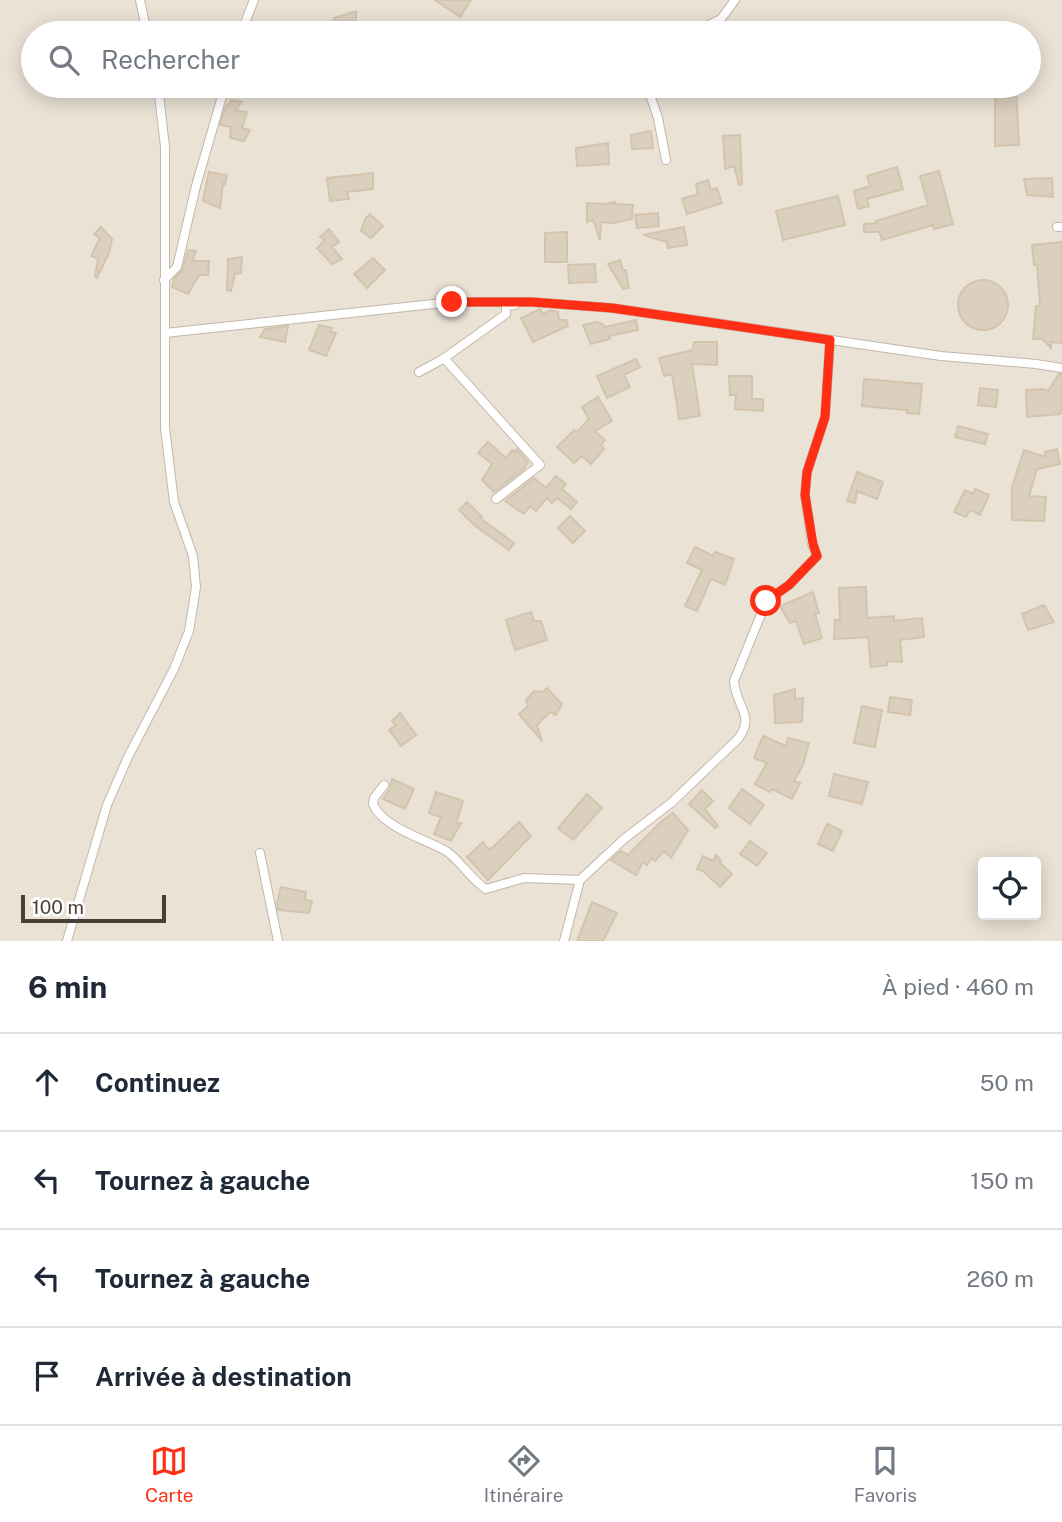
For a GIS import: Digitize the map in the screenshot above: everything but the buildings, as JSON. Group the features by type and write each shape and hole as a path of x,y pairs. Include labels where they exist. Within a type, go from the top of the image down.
{"street":[{"path":"140,0 144,21"},
{"path":"246,21 254,0"},
{"path":"717,21 735,0"},
{"path":"67,941 107,805 174,669 189,631 196,587 193,556 174,502 167,464 165,147 159,98"},
{"path":"164,279 177,267 195,186 221,98"},
{"path":"651,98 666,160"},
{"path":"165,333 452,302 532,302 612,308 941,356 1062,368"},
{"path":"419,372 494,325 506,314 506,306 532,302"},
{"path":"564,941 580,880 624,839 671,803 745,729 747,722 735,692 734,681 766,601 789,585 817,556 805,495 807,472 825,417 830,340"},
{"path":"444,358 540,465 496,499"},
{"path":"384,785 374,798 373,804 383,819 449,853 486,889 524,878 580,880"},
{"path":"260,853 278,941"}],"shaded area":[{"path":"0,0 1062,0 1062,941 0,941"}],"route":[{"path":"452,302 532,302 612,308 830,340 828,400 807,472 805,495 817,556 789,585 766,601"}]}
